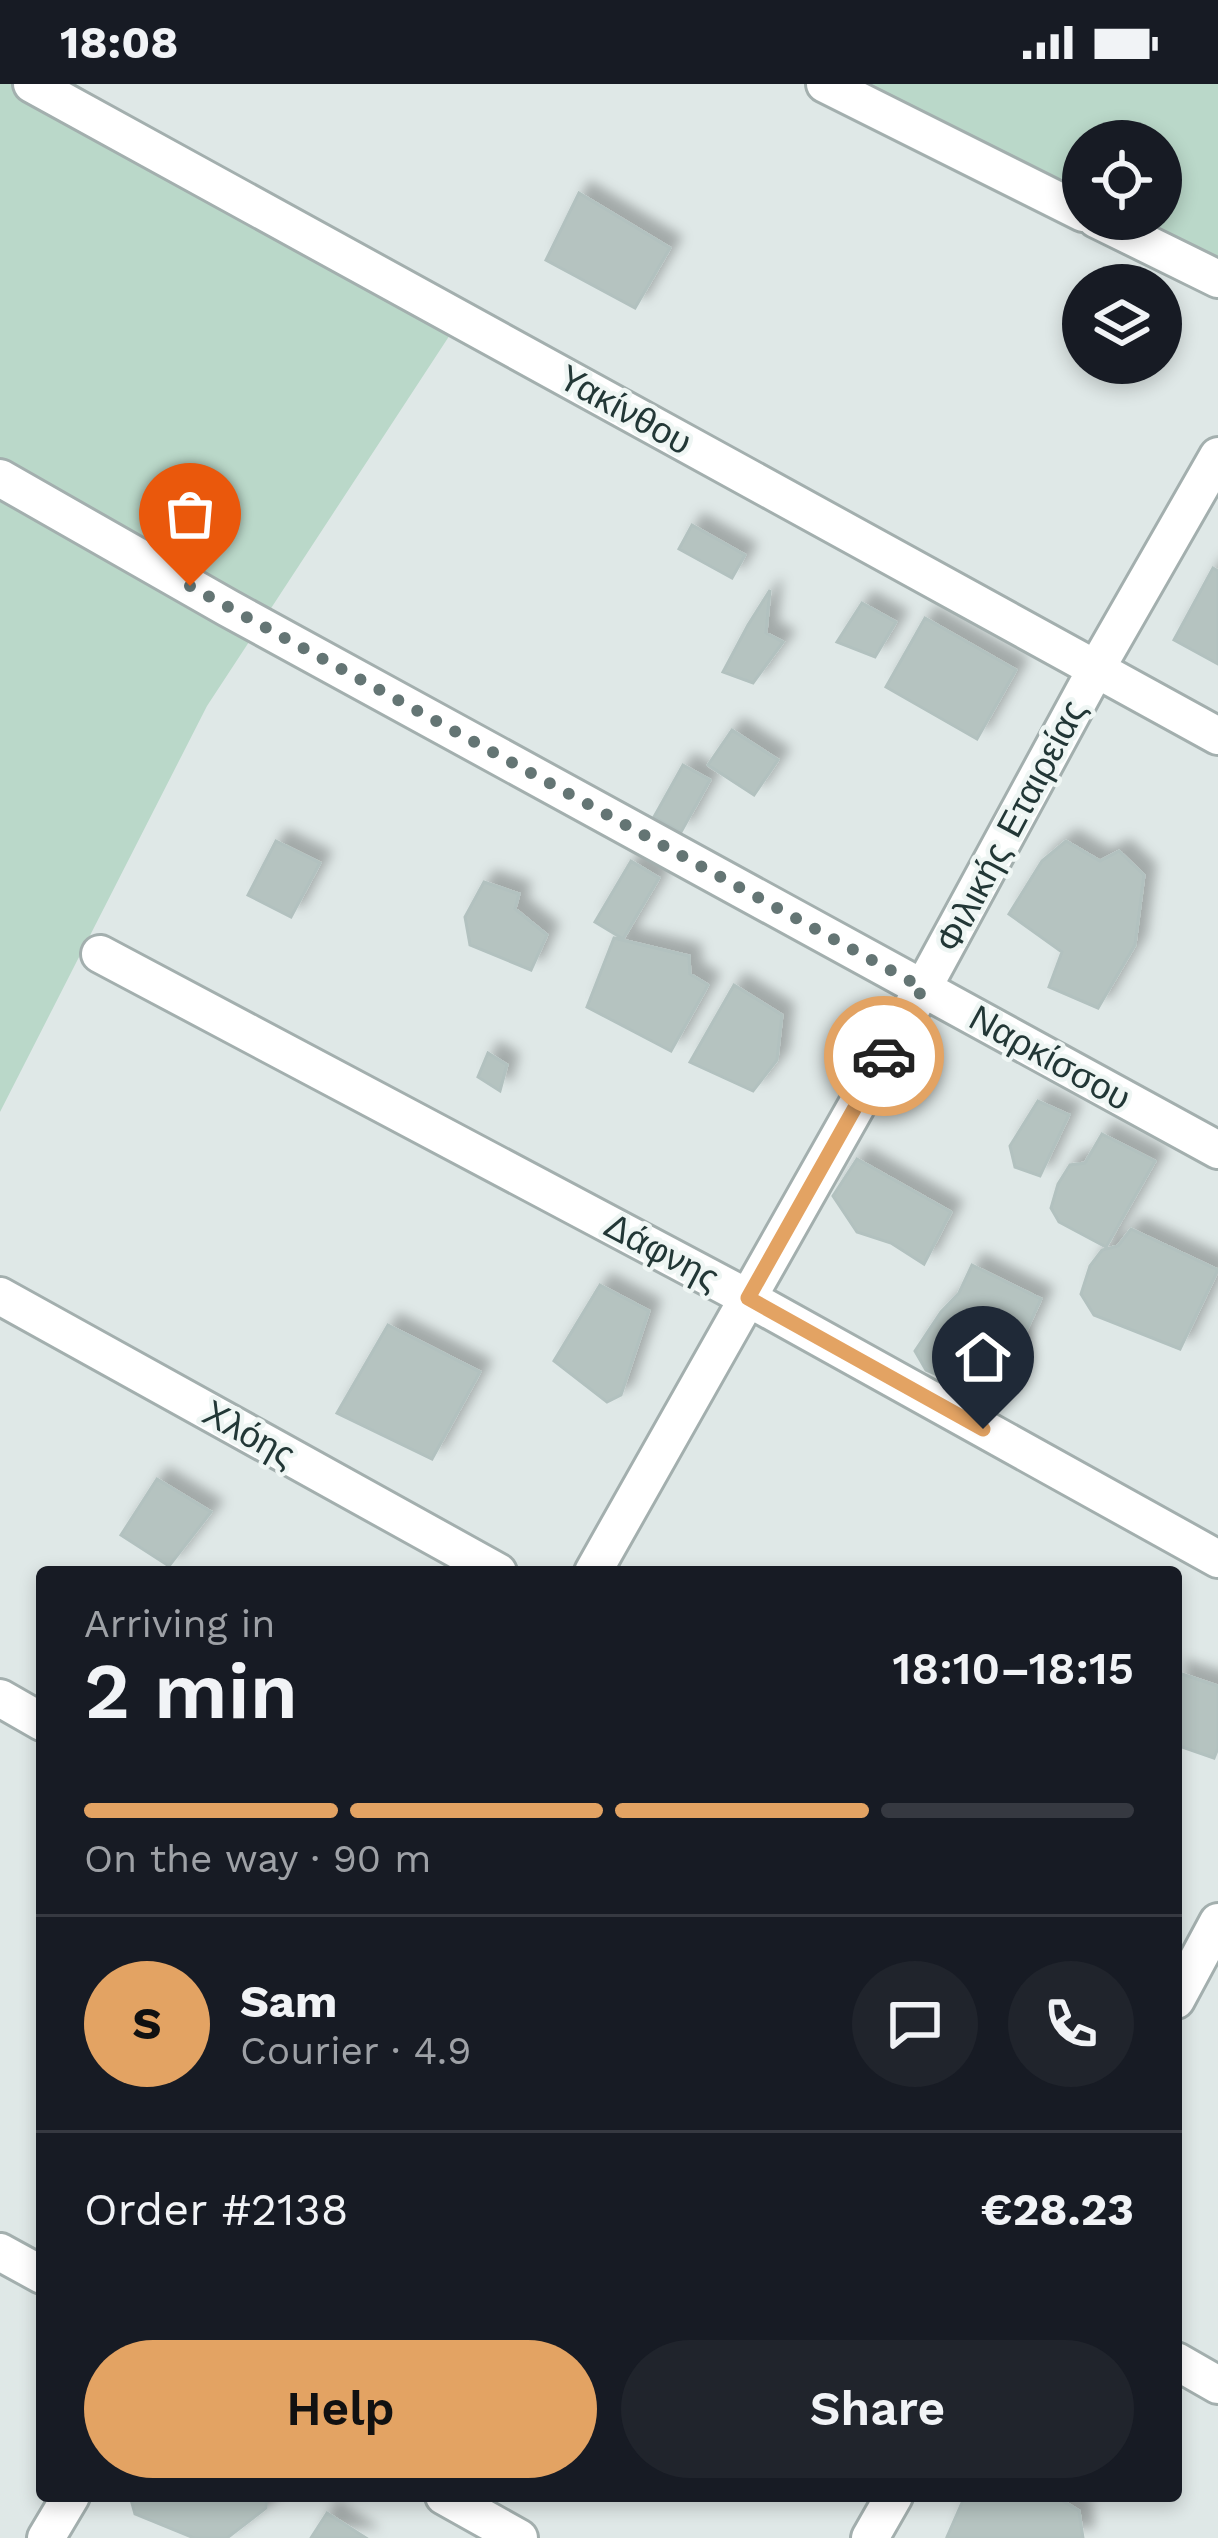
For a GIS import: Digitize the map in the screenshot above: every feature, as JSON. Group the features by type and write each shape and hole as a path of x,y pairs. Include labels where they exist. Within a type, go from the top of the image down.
{"street":[{"name":"Υακίνθου","path":"32,84 1218,736"},
{"path":"825,84 1062,202"},
{"path":"1139,240 1218,279"},
{"name":"Φιλικής Εταιρείας","path":"595,1566 1218,456"},
{"name":"Ναρκίσσου","path":"0,478 228,608 1218,1150"},
{"name":"Δάφνης","path":"100,955 748,1298 1218,1559"},
{"name":"Χλόης","path":"0,1296 487,1566"},
{"path":"0,1698 36,1719"},
{"path":"1182,1989 1218,1922"},
{"path":"0,2252 36,2272"},
{"path":"1182,2364 1218,2385"},
{"path":"46,2538 67,2502"},
{"path":"454,2502 519,2538"},
{"path":"870,2538 891,2502"}],"green space":[{"path":"0,84 76,84 461,318 207,706 0,1112"},
{"path":"853,84 1218,84 1218,264 1169,240 1182,240 1182,120 1062,120 1062,188"}],"building":[{"path":"579,193 670,248 635,308 546,260"},
{"path":"692,525 745,555 732,578 679,549"},
{"path":"1213,568 1218,571 1218,664 1174,640"},
{"path":"770,590 766,633 783,642 753,683 723,672"},
{"path":"862,603 896,622 875,657 837,642"},
{"path":"925,618 1016,670 977,739 886,687"},
{"path":"732,730 778,760 754,795 708,765"},
{"path":"683,765 710,780 681,832 654,817"},
{"path":"276,841 320,863 291,917 248,895"},
{"path":"1066,841 1100,861 1119,851 1144,875 1135,945 1098,1008 1049,987 1062,952 1009,914 1042,861"},
{"path":"631,861 659,878 623,939 595,922"},
{"path":"484,882 519,894 515,909 547,935 531,970 470,945 465,917"},
{"path":"614,938 689,956 690,974 708,985 671,1051 587,1007"},
{"path":"734,985 782,1015 777,1060 753,1091 690,1062"},
{"path":"488,1053 507,1065 500,1091 478,1077"},
{"path":"1038,1101 1069,1115 1040,1176 1015,1167 1010,1146"},
{"path":"1102,1134 1155,1161 1106,1247 1059,1222 1051,1208 1070,1165 1085,1163"},
{"path":"857,1159 951,1212 924,1264 891,1243 857,1232 833,1196"},
{"path":"1131,1229 1218,1270 1180,1349 1094,1315 1081,1294 1090,1266 1102,1250 1118,1246"},
{"path":"972,1265 1041,1299 998,1392 984,1395 926,1370 915,1351 959,1293"},
{"path":"600,1285 649,1311 621,1395 607,1402 554,1361"},
{"path":"388,1325 480,1372 432,1459 337,1413"},
{"path":"157,1479 211,1512 169,1566 121,1535"},
{"path":"1182,1674 1218,1686 1214,1758 1182,1747"},
{"path":"132,2502 266,2502 266,2508 227,2538 194,2538 135,2514"},
{"path":"962,2502 1065,2502 1079,2511 1083,2538 949,2538"},
{"path":"327,2513 366,2538 311,2538"}],"way so far":[{"path":"190,586 923,988 884,1056"}],"route":[{"path":"884,1056 748,1298 983,1429"}]}
